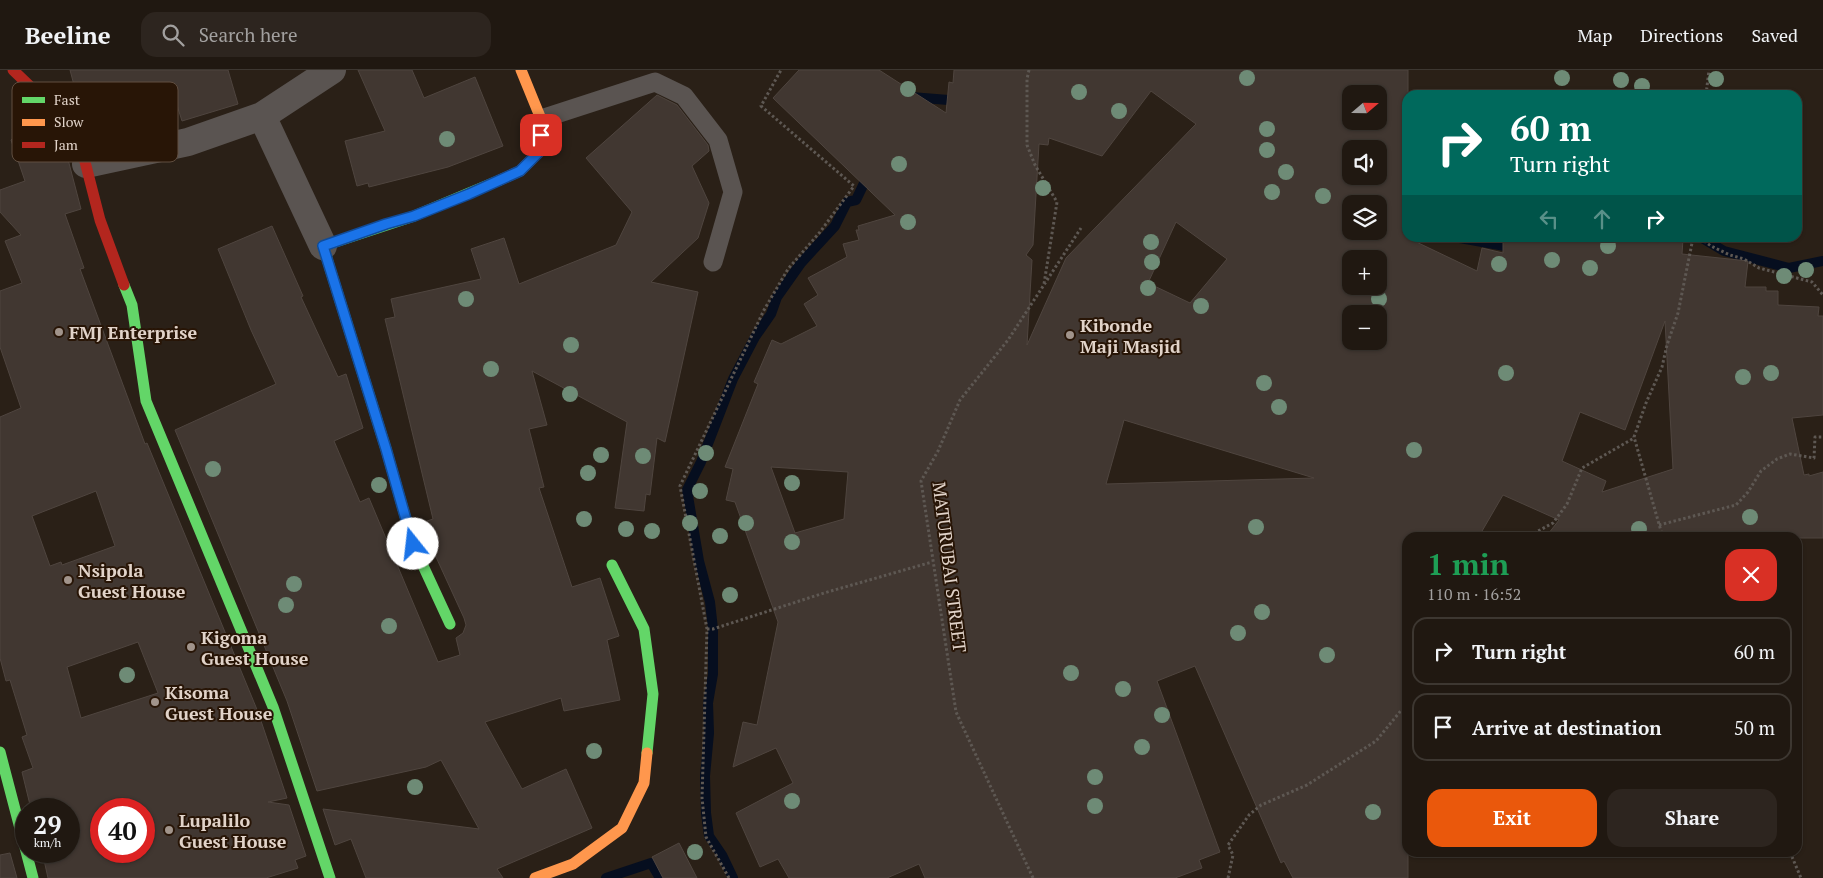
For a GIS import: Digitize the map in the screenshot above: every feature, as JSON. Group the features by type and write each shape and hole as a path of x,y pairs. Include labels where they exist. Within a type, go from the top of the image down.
{"street":[{"path":"13,70 26,82"},
{"path":"178,144 262,116 332,70"},
{"path":"323,246 414,216 520,171 541,150 541,119 521,70"},
{"path":"262,116 323,246 413,544 450,624"},
{"path":"95,162 86,164 100,220 132,305 146,401 274,707 330,878"},
{"path":"535,878 573,864 622,828 644,783 653,694 644,629 612,565"},
{"path":"0,752 32,878"}],"lane":[{"path":"541,119 655,82 684,96 718,140 733,192 712,262"}],"path":[{"path":"729,878 706,837 702,798 707,629 680,486 764,310 788,268 820,232 854,186 761,106 781,70"},
{"path":"1029,70 1027,79 1027,145 1035,165 1057,202 1043,287"},
{"path":"1707,90 1709,70"},
{"name":"MATURUBAI STREET","path":"1032,878 956,712 921,481 938,451 960,400 1008,340 1081,228"},
{"path":"1661,532 1634,438 1646,403 1662,368 1667,345 1678,313 1681,290 1692,242"},
{"path":"1706,242 1760,268 1812,282 1823,295"},
{"path":"1660,525 1736,504 1748,492 1761,472 1777,459 1790,454 1814,458 1815,437 1823,437"},
{"path":"1536,532 1553,523 1567,504 1582,468 1634,438"},
{"path":"707,629 713,629 824,592 932,562"},
{"path":"1228,878 1233,855 1228,845 1249,815 1261,804 1307,785 1376,741 1402,709"},
{"path":"1792,857 1801,878"}],"building":[{"path":"70,70 228,70 238,104 182,121 178,108 178,82 73,82"},
{"path":"358,70 412,70 424,98 475,77 503,146 448,167 369,187 368,183 357,186 345,141 385,131"},
{"path":"799,70 879,70 946,113 949,82 953,83 954,70 1408,70 1408,90 1402,90 1402,242 1416,242 1477,271 1482,248 1503,253 1503,242 1683,242 1682,254 1748,261 1745,287 1766,287 1766,291 1778,291 1778,305 1819,307 1818,316 1823,316 1823,415 1792,418 1804,475 1809,474 1809,476 1823,472 1823,538 1802,538 1802,532 1550,532 1559,520 1503,495 1481,532 1402,532 1402,857 1408,857 1408,878 1293,878 1284,861 1281,863 1195,666 1157,681 1220,852 1199,860 1202,868 1175,878 925,878 919,864 887,878 789,878 778,859 760,867 736,813 793,783 776,748 733,767 743,722 757,725 778,622 735,502 726,500 733,469 725,467 758,384 754,382 772,340 781,344 817,326 804,304 818,295 808,278 847,257 843,244 859,240 856,230 859,230 858,226 895,215 773,98","holes":["1151,91 1196,124 1066,258 1027,345 1032,260 1026,255 1033,245 1039,144 1048,145 1049,138 1102,156","1176,222 1227,259 1190,303 1148,283","1665,321 1673,469 1602,492 1606,481 1562,461 1580,412 1625,430","1124,420 1314,478 1106,484","771,467 848,472 844,519 795,533"]},
{"path":"657,95 677,105 708,145 709,151 692,166 709,203 698,238 651,282 698,292 665,442 657,438 650,495 646,494 644,511 615,508 627,422 532,371 547,425 529,429 544,487 539,488 572,587 600,578 619,636 607,640 620,700 564,711 561,698 485,722 522,789 566,769 592,828 497,869 503,878 366,878 351,839 335,845 323,809 479,829 441,760 426,767 317,791 287,701 175,430 276,384 251,330 218,249 272,226 303,296 301,297 338,377 346,374 363,428 334,441 360,502 369,498 438,662 460,655 456,638 463,633 466,625 436,557 427,521 433,519 385,319 395,317 391,299 481,279 471,249 504,238 519,284 616,245 632,212 586,158"},
{"path":"19,162 69,162 81,209 65,214 84,268 80,269 145,444 147,443 258,712 287,798 268,802 289,805 306,856 295,860 298,868 266,878 48,878 45,863 80,863 80,798 28,798 22,772 33,768 22,737 27,735 10,680 6,681 0,658 0,417 21,408 0,347 0,291 22,283 5,241 21,235 0,212 0,190 25,181","holes":["96,491 115,546 62,565 61,562 50,566 32,516","138,642 158,693 81,718 67,667"]},
{"path":"679,843 697,878 663,878 652,857"},
{"path":"10,853 17,878 0,878 0,855"}],"waterway":[{"path":"911,97 961,101"},
{"path":"733,878 722,855 709,836 706,813 705,776 709,733 708,703 713,674 713,629 710,602 699,561 687,490 701,462 733,379 755,337 771,314 777,297 801,263 835,226 847,202 856,200 869,173"},
{"path":"1482,242 1516,248"},
{"path":"1709,242 1724,251 1789,268 1823,261"},
{"path":"606,878 651,863 660,878"}],"traffic: fast":[{"path":"450,624 413,544 386,449 323,246 414,216 500,180"},
{"path":"124,285 132,305 146,401 273,707 330,878"},
{"path":"612,565 644,629 653,694 647,753"},
{"path":"0,752 33,878"}],"traffic: slow":[{"path":"500,180 520,171 541,150 541,119 521,70"},
{"path":"535,878 573,864 622,828 644,783 647,753"}],"traffic: jam":[{"path":"13,70 26,82"},
{"path":"85,162 100,220 124,285"}],"place":[{"name":"FMJ Enterprise","path":"59,332"},
{"name":"Kibonde Maji Masjid","path":"1070,335"},
{"name":"Nsipola Guest House","path":"68,580"},
{"name":"Kigoma Guest House","path":"191,647"},
{"name":"Kisoma Guest House","path":"155,702"},
{"name":"Lupalilo Guest House","path":"169,830"}],"route":[{"path":"413,544 386,449 323,246 414,216 520,171 541,150 541,135"}]}
